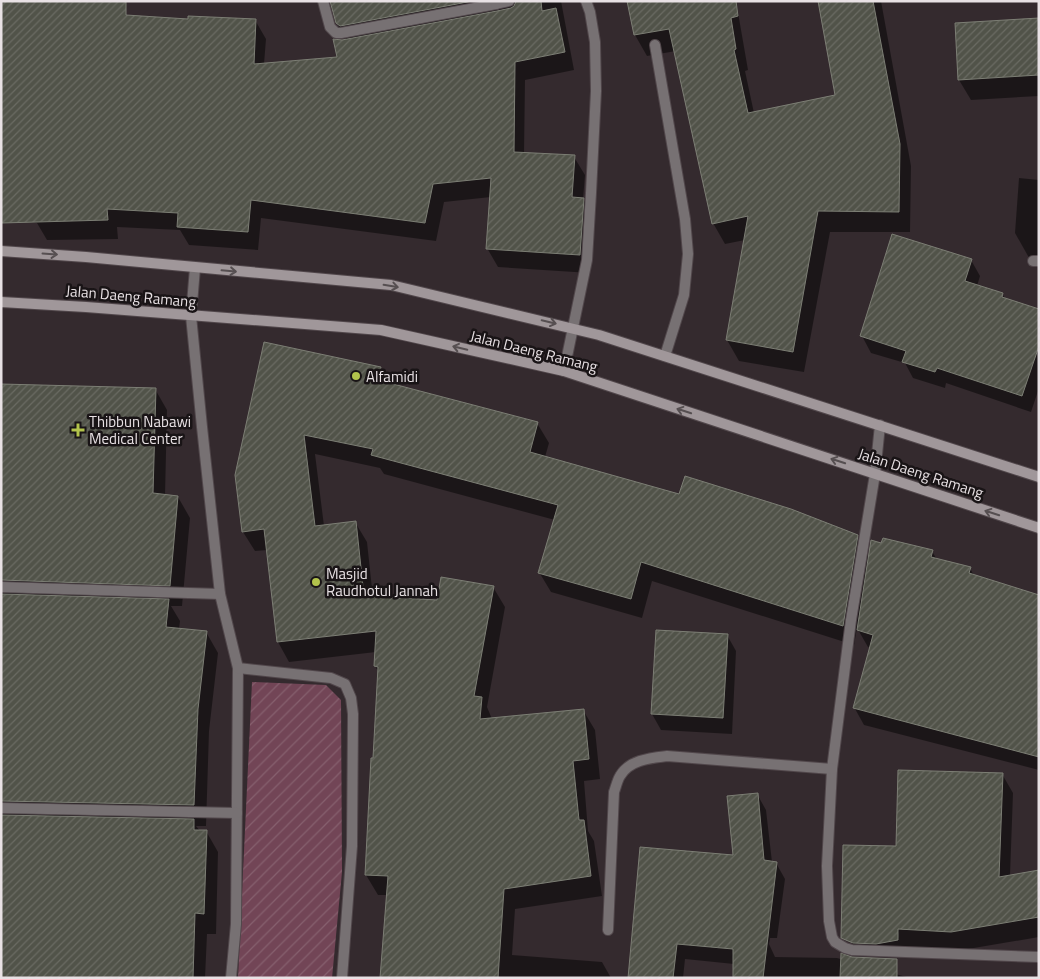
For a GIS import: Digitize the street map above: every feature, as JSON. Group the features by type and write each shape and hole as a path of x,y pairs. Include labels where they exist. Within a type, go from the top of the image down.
{"main road":[{"name":"Jalan Daeng Ramang","path":"1,251 391,285 599,335 1039,477"},
{"name":"Jalan Daeng Ramang","path":"1,302 381,330 564,371 1039,528"}],"street":[{"path":"323,1 330,27 336,33 509,1"},
{"path":"564,371 587,260 596,100 595,42 590,12 586,1"},
{"path":"654,45 685,219 688,254 684,295 664,356"},
{"path":"195,268 191,316 220,594 238,668 236,924 231,978"},
{"path":"880,425 875,474 851,620 832,769 827,866 829,921 832,937 845,948 852,950 1039,957"},
{"path":"1,587 220,594"},
{"path":"238,668 331,678 345,684 351,698 353,714 352,846 342,978"},
{"path":"608,930 614,792 620,776 631,766 643,759 667,756 832,769"},
{"path":"1,808 237,814"}],"shaded area":[{"path":"252,682 326,685 341,700 342,872 332,978 238,978"}],"building":[{"path":"1,1 126,1 126,15 188,19 188,16 256,19 254,64 337,57 333,39 342,40 497,11 511,8 516,1 541,1 542,11 556,8 565,52 515,62 514,152 575,155 572,197 584,198 580,255 486,249 491,178 433,184 425,223 251,200 248,232 177,227 178,213 107,209 108,220 1,223"},
{"path":"330,1 473,1 340,26 336,23"},
{"path":"627,1 736,1 738,16 731,18 736,49 734,50 748,113 835,95 818,1 873,1 900,144 899,212 818,211 793,352 726,340 748,216 712,224 669,29 634,35"},
{"path":"1039,18 1039,75 958,80 955,23"},
{"path":"892,234 972,259 965,281 1003,293 1002,297 1039,309 1039,346 1022,396 937,368 935,372 902,362 906,351 860,336"},
{"path":"264,342 381,367 378,380 538,422 530,452 679,494 685,476 791,509 858,535 843,626 641,562 631,599 538,573 558,505 371,455 373,449 304,435 315,526 356,521 364,596 437,600 441,577 494,586 474,696 482,697 480,719 584,709 589,759 573,761 579,820 584,820 591,876 504,889 498,978 380,978 388,876 365,875 378,667 374,666 376,631 277,642 264,529 242,532 235,475"},
{"path":"1,384 156,388 153,493 178,496 170,586 1,580"},
{"path":"883,538 933,550 931,557 971,567 969,573 1039,595 1039,757 853,708 873,635 857,630 871,540 881,543"},
{"path":"1,594 169,599 166,627 207,631 198,709 194,805 1,801"},
{"path":"656,630 728,634 723,718 651,714"},
{"path":"898,770 1003,773 999,877 1039,870 1039,917 951,932 898,929 898,940 876,944 853,943 841,938 843,845 896,846"},
{"path":"758,793 764,860 777,862 763,978 733,978 733,949 677,944 673,978 628,978 640,847 733,855 727,796"},
{"path":"1,815 194,819 194,830 207,830 204,914 195,913 193,978 1,978"},
{"path":"841,953 852,957 897,959 897,978 840,978"}],"place":[{"name":"Alfamidi","path":"356,376"},
{"name":"Thibbun Nabawi Medical Center","path":"78,430"},
{"name":"Masjid Raudhotul Jannah","path":"316,582"}]}
